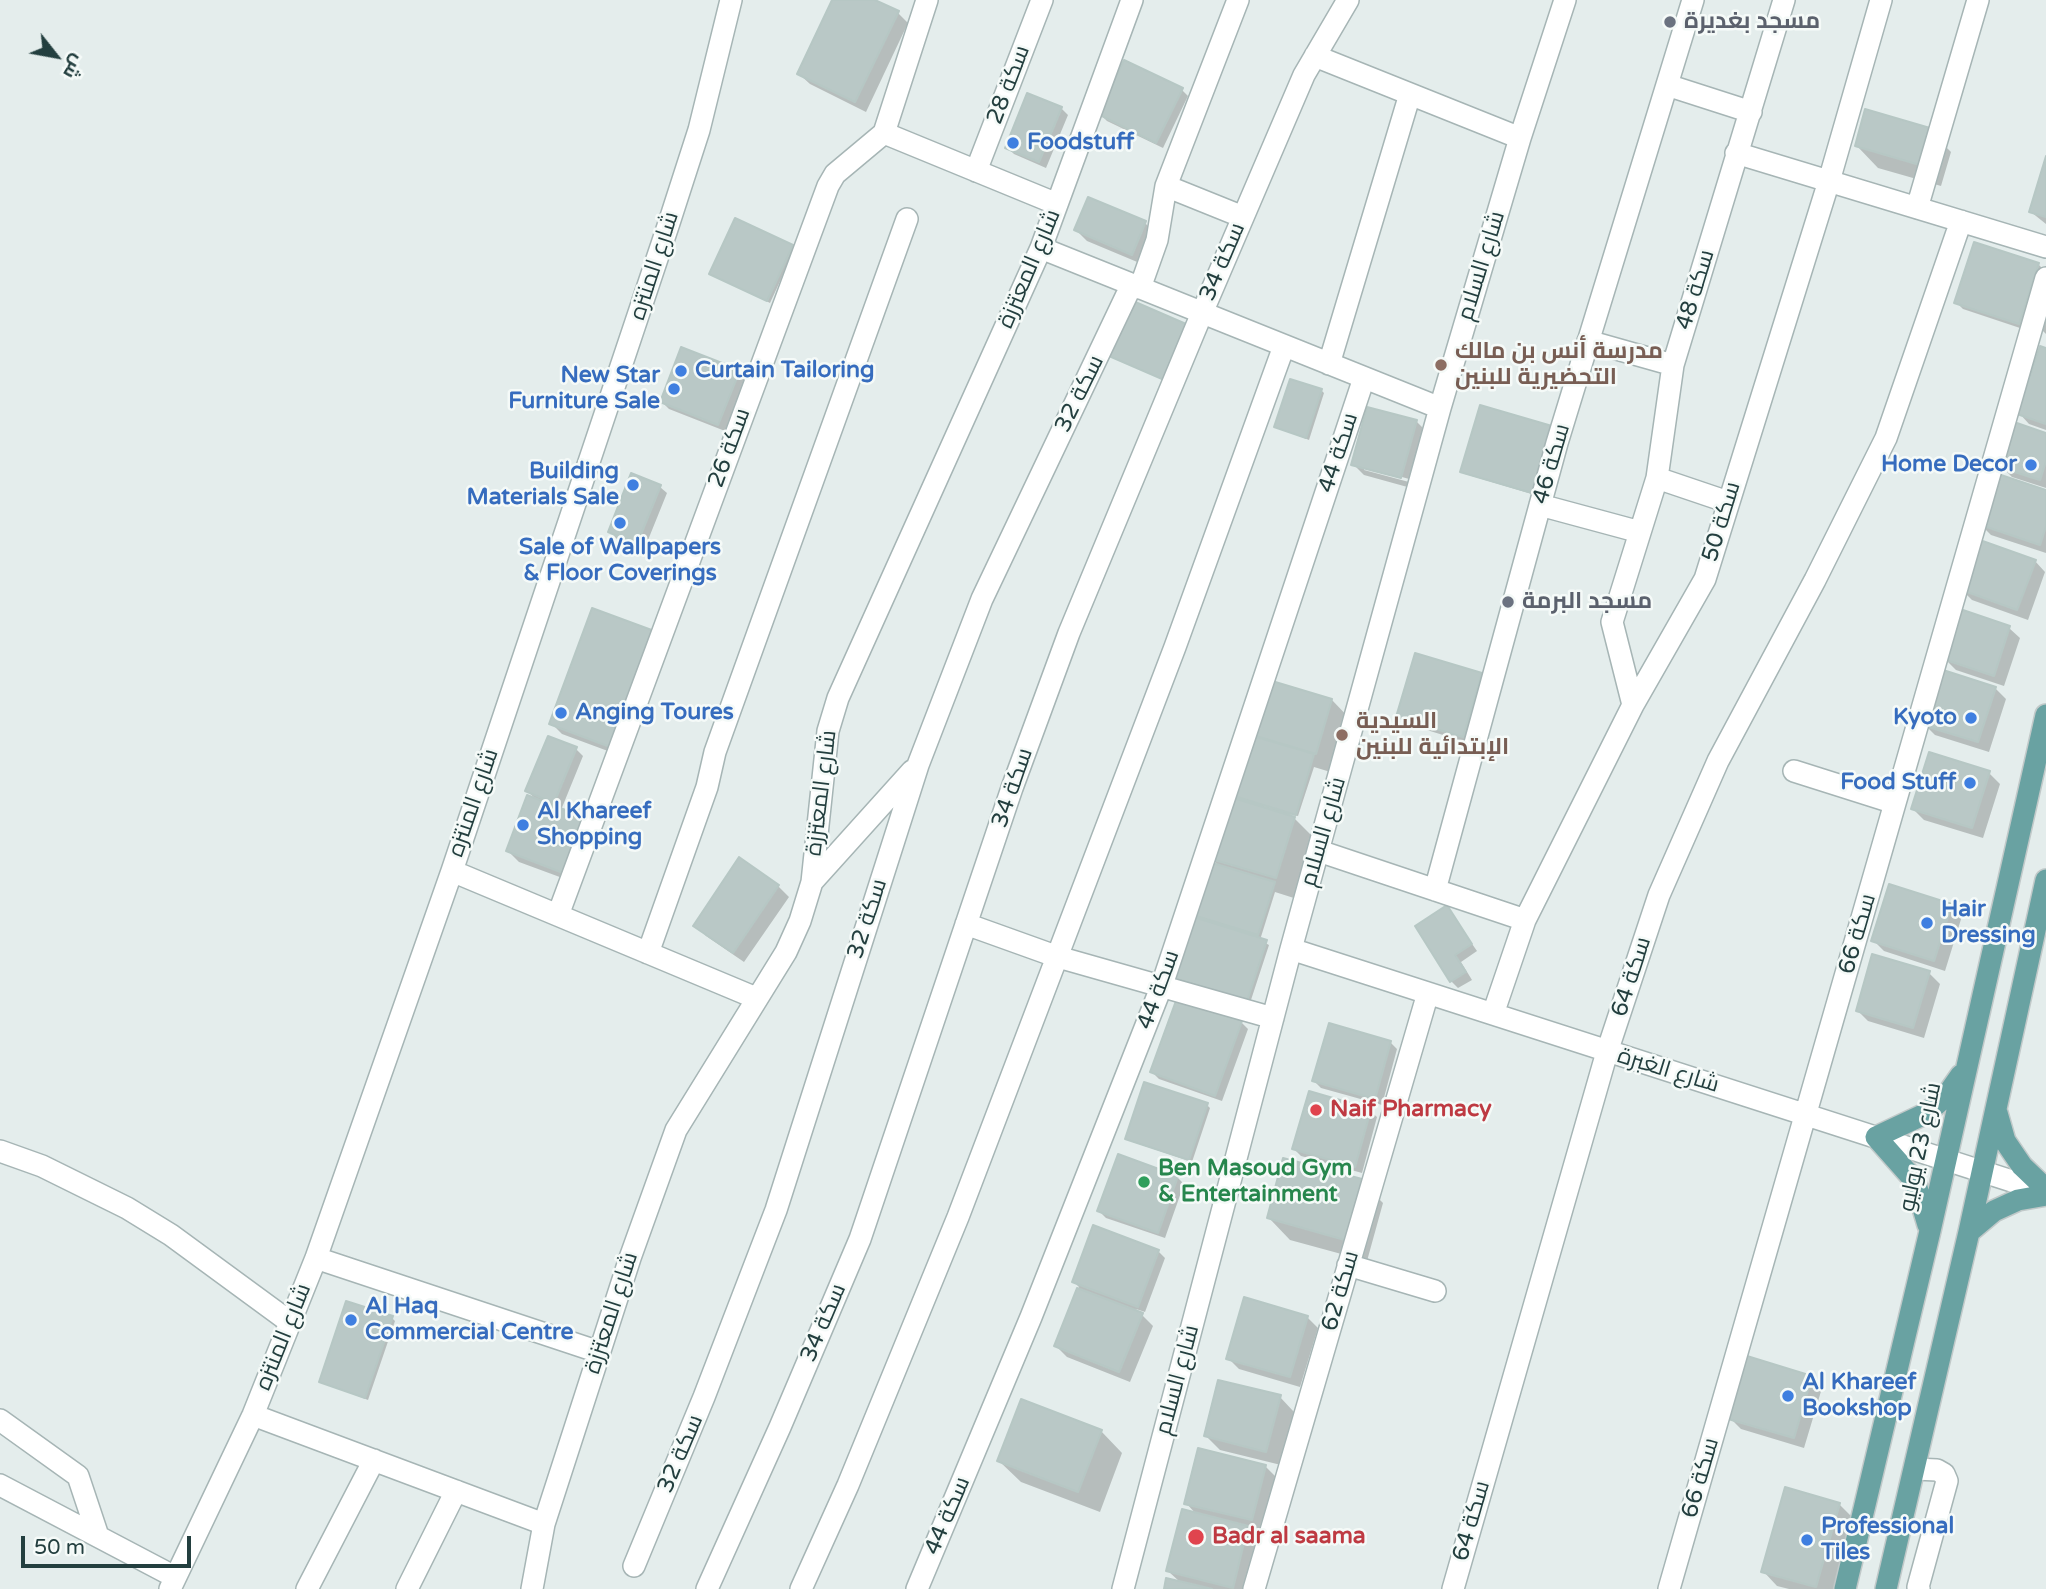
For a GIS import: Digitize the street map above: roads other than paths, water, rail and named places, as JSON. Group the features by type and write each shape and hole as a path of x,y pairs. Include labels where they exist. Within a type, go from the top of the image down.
{"main road":[{"name":"شارع 23 يوليو","path":"1845,1589 1930,1231 2046,715"},
{"path":"1886,1589 1969,1231 2046,880"},
{"path":"1930,1231 1924,1203 1915,1181 1876,1137 1927,1114 1947,1095 1964,1071"},
{"path":"1969,1231 1994,1211 2046,1192 2022,1167 2005,1141 1995,1109"}],"street":[{"name":"شارع المنتزه","path":"173,1583 253,1415 316,1258 452,871 699,130 731,0"},
{"path":"927,0 884,133 1057,204"},
{"name":"سكة 28","path":"976,171 1042,0"},
{"name":"شارع المعتززة","path":"532,1589 544,1524 599,1352 676,1130 786,953 800,921 812,881 828,731 838,698 1041,248 1132,0"},
{"path":"1238,0 1166,186 1243,217"},
{"name":"سكة 34","path":"706,1589 780,1427 860,1240 1012,788 1069,633 1304,75 1348,0"},
{"name":"شارع السلام","path":"1123,1589 1291,949 1440,408 1520,138 1565,0"},
{"name":"سكة 46","path":"1435,890 1540,505 1693,0"},
{"name":"سكة 48","path":"1633,705 1612,622 1657,478 1673,365 1784,0"},
{"name":"سكة 50","path":"1493,1014 1525,920 1633,705 1704,579 1829,181 1881,0"},
{"path":"1917,208 1978,0"},
{"path":"1315,57 1520,138"},
{"path":"1667,85 1751,112"},
{"path":"1329,364 1410,94"},
{"name":"سكة 26","path":"558,915 828,186 835,174 884,133"},
{"path":"1736,153 2046,247"},
{"name":"سكة 32","path":"634,1566 704,1397 776,1210 918,765 982,599 1157,240 1166,186"},
{"path":"648,953 707,787 715,752 907,219"},
{"name":"سكة 64","path":"1453,1589 1607,1052 1659,895 1718,761 1815,580 1886,438 1961,221"},
{"path":"1041,248 1440,408"},
{"name":"سكة 66","path":"1669,1589 2046,278"},
{"path":"1588,341 1673,365"},
{"path":"801,1589 848,1485 942,1256 1175,647 1284,346"},
{"name":"سكة 44","path":"918,1589 1031,1317 1162,985 1364,378"},
{"path":"1657,478 1728,502"},
{"path":"1540,505 1640,531"},
{"path":"812,881 918,765"},
{"path":"1794,771 1895,803"},
{"path":"1319,851 1525,920"},
{"path":"452,871 757,998"},
{"path":"966,924 1058,957 1273,1018"},
{"name":"شارع الغبرة","path":"1291,949 2046,1192"},
{"name":"سكة 62","path":"1254,1589 1428,993"},
{"path":"0,1151 42,1166 127,1208 171,1234 291,1323"},
{"path":"316,1258 599,1352"},
{"path":"1348,1265 1435,1291"},
{"path":"253,1415 544,1524"},
{"path":"0,1420 78,1476 98,1536"},
{"path":"307,1589 374,1460"},
{"path":"1914,1469 1937,1470 1944,1474 1947,1481 1919,1589"},
{"path":"0,1485 98,1536 173,1583"},
{"path":"407,1589 456,1491"}],"place":[{"name":"مسجد بغديرة","path":"1670,22"},
{"name":"Foodstuff","path":"1013,143"},
{"name":"مدرسة أنس بن مالك التحضيرية للبنين","path":"1441,365"},
{"name":"Curtain Tailoring","path":"681,371"},
{"name":"New Star Furniture Sale","path":"674,389"},
{"name":"Home Decor","path":"2031,465"},
{"name":"Building Materials Sale","path":"633,485"},
{"name":"Sale of Wallpapers & Floor Coverings","path":"620,523"},
{"name":"مسجد البرمة","path":"1508,602"},
{"name":"Anging Toures","path":"561,713"},
{"name":"Kyoto","path":"1971,718"},
{"name":"السيدية الإبتدائية للبنين","path":"1342,735"},
{"name":"Food Stuff","path":"1970,783"},
{"name":"Al Khareef Shopping","path":"523,825"},
{"name":"Hair Dressing","path":"1927,923"},
{"name":"Naif Pharmacy","path":"1316,1110"},
{"name":"Ben Masoud Gym & Entertainment","path":"1144,1182"},
{"name":"Al Haq Commercial Centre","path":"351,1320"},
{"name":"Al Khareef Bookshop","path":"1788,1396"},
{"name":"Badr al saama","path":"1196,1537"},
{"name":"Professional Tiles","path":"1807,1540"}]}
